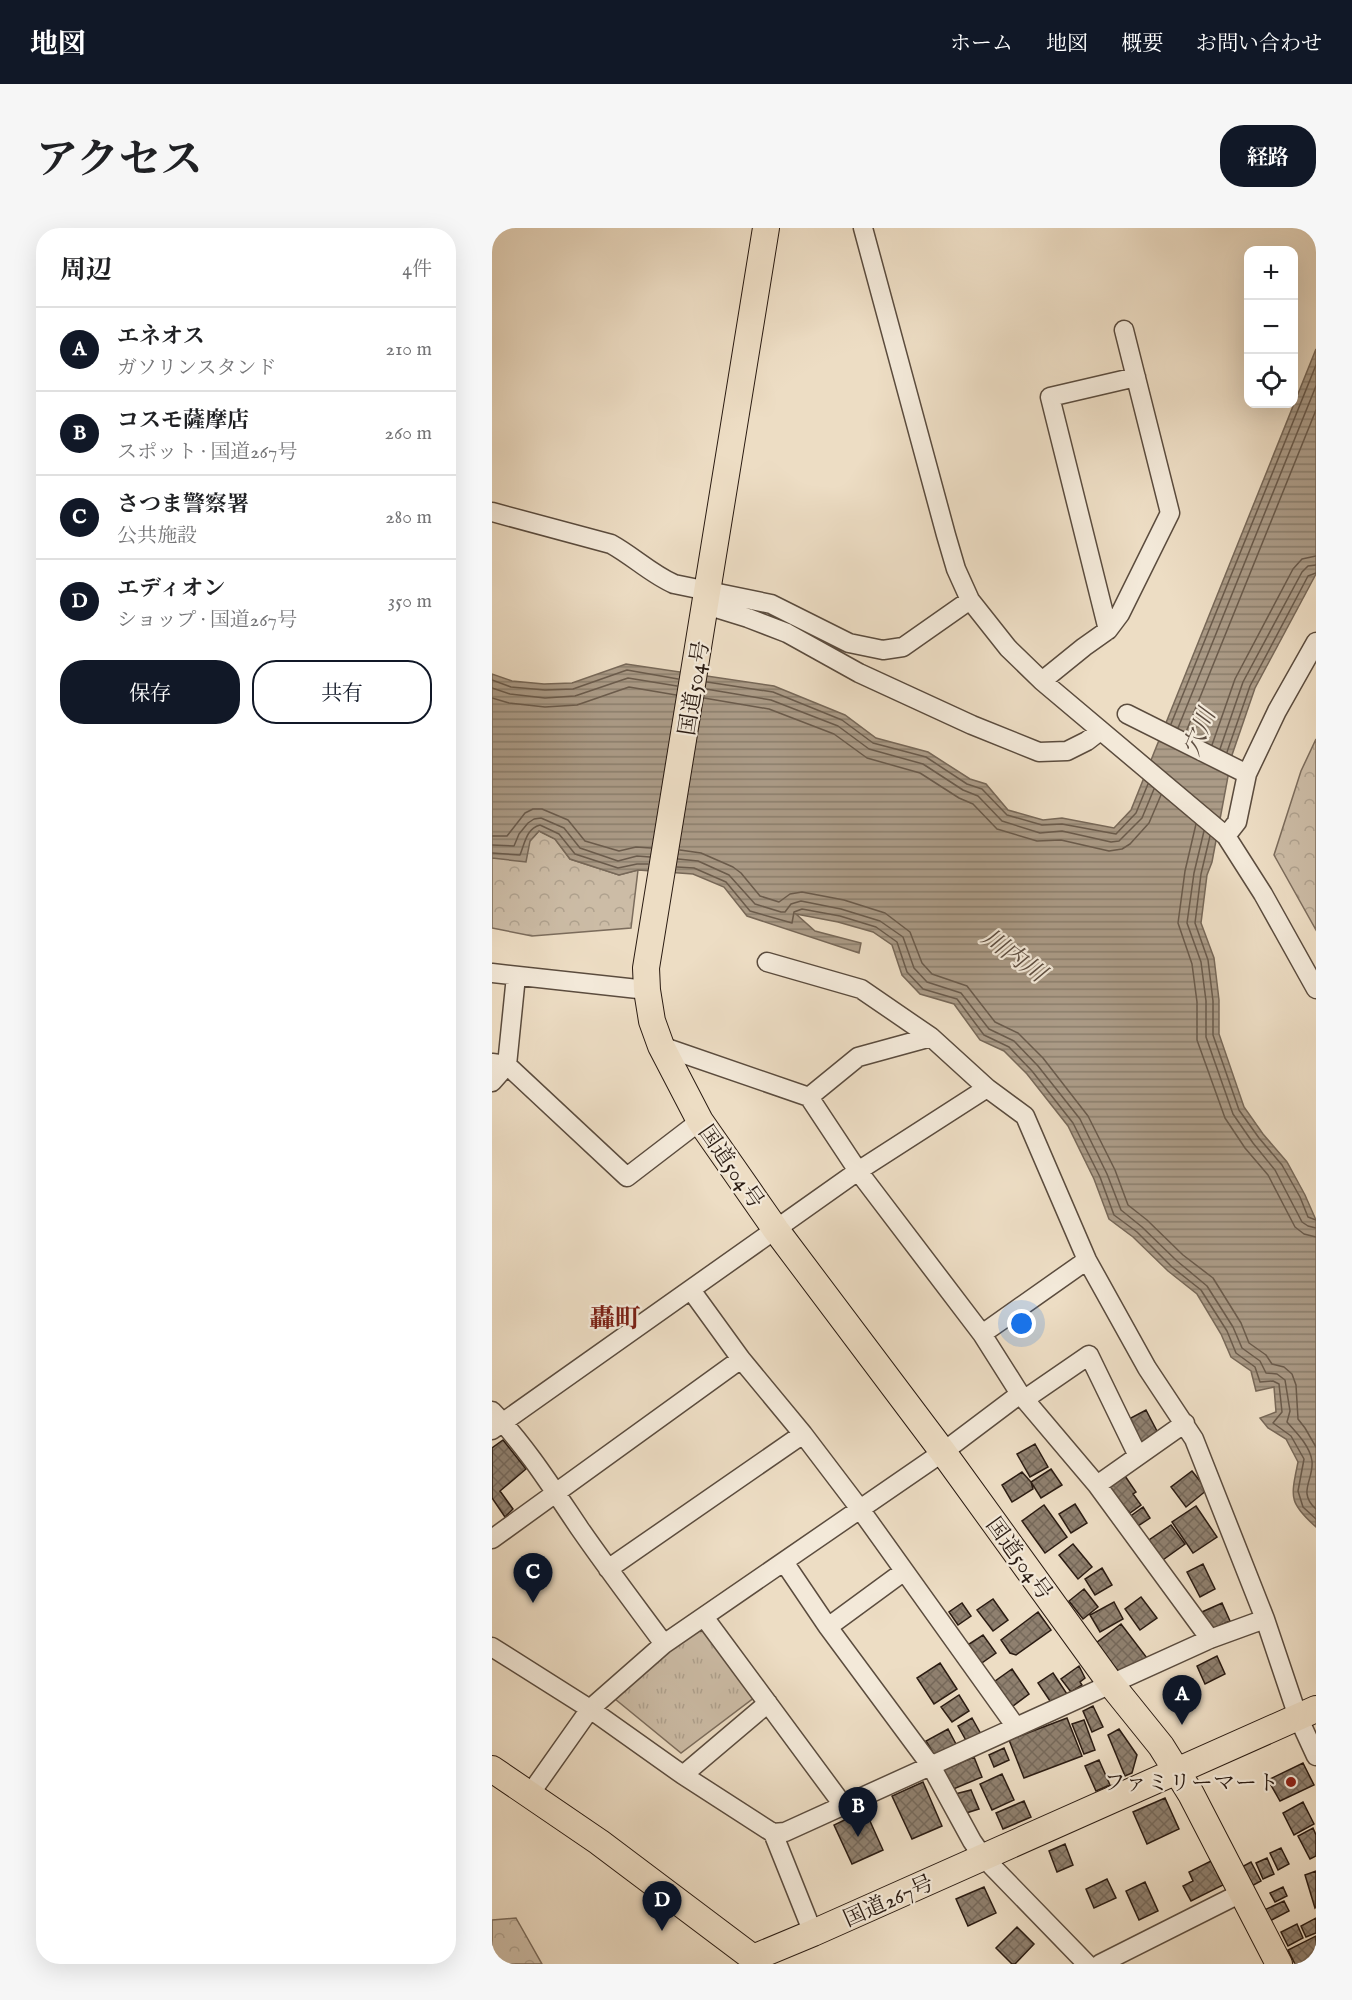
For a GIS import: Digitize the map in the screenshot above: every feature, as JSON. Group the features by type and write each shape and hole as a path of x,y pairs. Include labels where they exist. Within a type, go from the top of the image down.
{"highway":[{"name":"国道504号","path":"766,228 646,968 652,1021 661,1046 700,1121 776,1230 943,1452 1111,1684 1161,1746 1243,1892 1279,1964"},
{"name":"国道267号","path":"492,1769 599,1842 755,1961 813,1933 1308,1713"}],"street":[{"path":"863,228 946,535 956,569 970,600 1008,648 1042,681 1226,836 1263,894 1316,988"},
{"path":"1042,681 1108,630 1120,614 1170,513 1124,330"},
{"path":"1108,630 1050,397 1136,377"},
{"path":"492,513 611,544 705,606 748,618 787,633 859,673 972,725 1039,752 1067,751 1087,741 1100,731"},
{"path":"705,606 771,604 849,644 883,650 903,647 970,600"},
{"path":"1226,836 1237,822 1242,772 1316,642"},
{"path":"1127,714 1242,772"},
{"path":"767,963 861,989 931,1037 987,1088 1025,1116 1087,1260 1147,1368 1194,1438 1265,1619 1308,1713 1316,1755"},
{"path":"492,973 647,990"},
{"path":"492,1082 500,1064 516,976"},
{"path":"809,1097 858,1056 931,1037"},
{"path":"661,1046 809,1097 858,1171 982,1334 1023,1396 1097,1485 1210,1639"},
{"path":"500,1064 627,1177 700,1121"},
{"path":"664,1644 608,1569 556,1493 496,1421 691,1290 858,1171 987,1088"},
{"path":"982,1334 1087,1260"},
{"path":"691,1290 741,1359 803,1434 860,1509 1016,1727"},
{"path":"530,1794 590,1708 664,1644 1023,1396 1089,1355 1138,1456"},
{"path":"492,1539 741,1359"},
{"path":"1097,1485 1185,1423"},
{"path":"608,1569 803,1434"},
{"path":"784,1562 828,1627 931,1766 983,1857 1087,1964"},
{"path":"828,1627 903,1572"},
{"path":"704,1617 843,1805"},
{"path":"773,1833 785,1832 1210,1639 1265,1619"},
{"path":"492,1647 590,1708 683,1775 773,1833 813,1933"},
{"path":"683,1775 768,1703"},
{"path":"1100,1964 1243,1892"}],"green space":[{"path":"1316,739 1316,930 1274,855 1301,771"},
{"path":"539,831 555,839 570,859 619,875 638,870 631,928 532,936 492,928 492,858 498,858 530,841"},
{"path":"703,1627 755,1697 681,1753 615,1699 670,1647"},
{"path":"516,1918 542,1964 492,1964 492,1920"}],"water":[{"path":"1316,349 1316,574 1255,688 1232,755 1212,862 1207,875 1201,923 1214,958 1219,1000 1219,1034 1244,1107 1287,1162 1316,1220 1316,1527 1300,1511 1294,1498 1298,1462 1286,1439 1268,1428 1260,1418 1276,1412 1274,1387 1256,1391 1251,1371 1231,1357 1221,1334 1197,1294 1168,1271 1133,1237 1109,1219 1094,1179 1068,1126 1027,1074 1004,1051 980,1040 954,1004 920,994 902,975 892,945 873,932 796,914 815,931 861,943 859,953 747,916 724,887 693,874 638,870 619,875 570,859 555,839 539,831 530,841 526,862 492,858 492,674 512,681 544,684 572,683 626,664 774,686 845,715 876,738 928,752 970,779 986,784 1008,810 1043,820 1062,818 1114,828 1131,810 1292,408 1298,408 1298,394"}],"building":[{"path":"1146,1410 1159,1435 1140,1445 1127,1420"},
{"path":"503,1440 526,1469 500,1491 513,1509 505,1517 492,1498 492,1448"},
{"path":"1035,1444 1048,1467 1030,1477 1017,1454"},
{"path":"1051,1469 1062,1485 1041,1498 1031,1482"},
{"path":"1192,1471 1207,1490 1186,1507 1171,1487"},
{"path":"1022,1472 1031,1482 1033,1489 1012,1502 1002,1485"},
{"path":"1125,1476 1136,1492 1133,1494 1141,1505 1130,1513 1109,1488"},
{"path":"1075,1504 1087,1523 1071,1533 1059,1514"},
{"path":"1044,1505 1067,1537 1045,1553 1022,1521"},
{"path":"1196,1506 1217,1537 1193,1553 1172,1522"},
{"path":"1143,1507 1150,1518 1135,1528 1128,1518"},
{"path":"1171,1525 1185,1544 1160,1562 1146,1542"},
{"path":"1073,1544 1092,1567 1078,1579 1059,1555"},
{"path":"1203,1564 1215,1589 1200,1597 1187,1572"},
{"path":"1102,1568 1112,1585 1095,1595 1085,1579"},
{"path":"1084,1589 1098,1607 1083,1619 1069,1601"},
{"path":"1141,1597 1157,1618 1140,1630 1125,1609"},
{"path":"993,1599 1008,1620 993,1631 977,1610"},
{"path":"1114,1602 1123,1619 1100,1632 1090,1615"},
{"path":"962,1603 971,1616 958,1625 949,1612"},
{"path":"1222,1603 1230,1621 1210,1630 1202,1612"},
{"path":"1038,1612 1051,1630 1016,1655 1010,1653 1001,1640"},
{"path":"1121,1624 1147,1658 1122,1677 1096,1643"},
{"path":"983,1635 996,1653 976,1667 963,1648"},
{"path":"1217,1656 1225,1674 1205,1684 1197,1666"},
{"path":"940,1663 957,1689 934,1704 917,1678"},
{"path":"1079,1666 1085,1678 1080,1682 1082,1685 1071,1692 1061,1679"},
{"path":"1012,1669 1029,1694 1009,1709 991,1684"},
{"path":"1053,1673 1067,1694 1052,1704 1038,1683"},
{"path":"959,1695 969,1711 952,1722 941,1707"},
{"path":"1093,1706 1103,1727 1092,1732 1083,1711"},
{"path":"972,1718 982,1736 968,1744 958,1726"},
{"path":"1067,1718 1082,1756 1024,1778 1009,1740"},
{"path":"1084,1720 1095,1750 1084,1754 1072,1724"},
{"path":"948,1729 957,1746 936,1758 926,1741"},
{"path":"1119,1729 1137,1755 1132,1773 1125,1776 1108,1735"},
{"path":"1004,1748 1009,1760 994,1767 989,1755"},
{"path":"974,1757 982,1777 951,1790 943,1770"},
{"path":"1099,1760 1110,1785 1096,1791 1085,1766"},
{"name":"ファミリーマート","path":"1303,1763 1314,1785 1280,1801 1268,1780"},
{"path":"1002,1774 1014,1800 992,1810 980,1784"},
{"path":"923,1782 942,1826 912,1839 892,1796"},
{"path":"971,1790 979,1809 963,1814 955,1794"},
{"path":"1165,1798 1179,1829 1147,1844 1133,1812"},
{"path":"1024,1801 1031,1817 1003,1829 996,1813"},
{"path":"1303,1802 1314,1824 1294,1835 1283,1813"},
{"path":"865,1810 883,1850 852,1864 834,1825"},
{"path":"1313,1828 1316,1835 1316,1856 1310,1859 1298,1836"},
{"path":"1065,1844 1073,1865 1057,1872 1049,1851"},
{"path":"1281,1848 1289,1864 1278,1870 1270,1853"},
{"path":"1267,1858 1274,1874 1263,1879 1256,1863"},
{"path":"1211,1861 1223,1885 1191,1901 1183,1886 1193,1881 1189,1872"},
{"path":"1251,1862 1261,1881 1248,1888 1238,1869"},
{"path":"1316,1871 1316,1907 1315,1908 1305,1875"},
{"path":"1107,1879 1116,1898 1094,1908 1086,1889"},
{"path":"1145,1882 1158,1911 1139,1920 1126,1891"},
{"path":"984,1887 996,1913 968,1926 956,1899"},
{"path":"1283,1887 1287,1896 1275,1902 1270,1893"},
{"path":"1284,1901 1289,1911 1268,1922 1262,1911"},
{"path":"1316,1918 1316,1933 1306,1937 1301,1926"},
{"path":"1297,1924 1303,1938 1288,1946 1281,1932"},
{"path":"1017,1927 1034,1944 1015,1964 1012,1964 996,1948"},
{"path":"1316,1936 1316,1964 1295,1964 1288,1950"}],"place":[{"name":"さつま警察署","path":"533,1603"},
{"name":"エネオス","path":"1182,1725"},
{"name":"ファミリーマート","path":"1291,1782"},
{"name":"コスモ薩摩店","path":"858,1837"},
{"name":"エディオン","path":"662,1931"}],"district":[{"name":"轟町","path":"615,1318"}],"water label":[{"name":"穴川","path":"1199,732"},
{"name":"川内川","path":"1014,955"}]}
